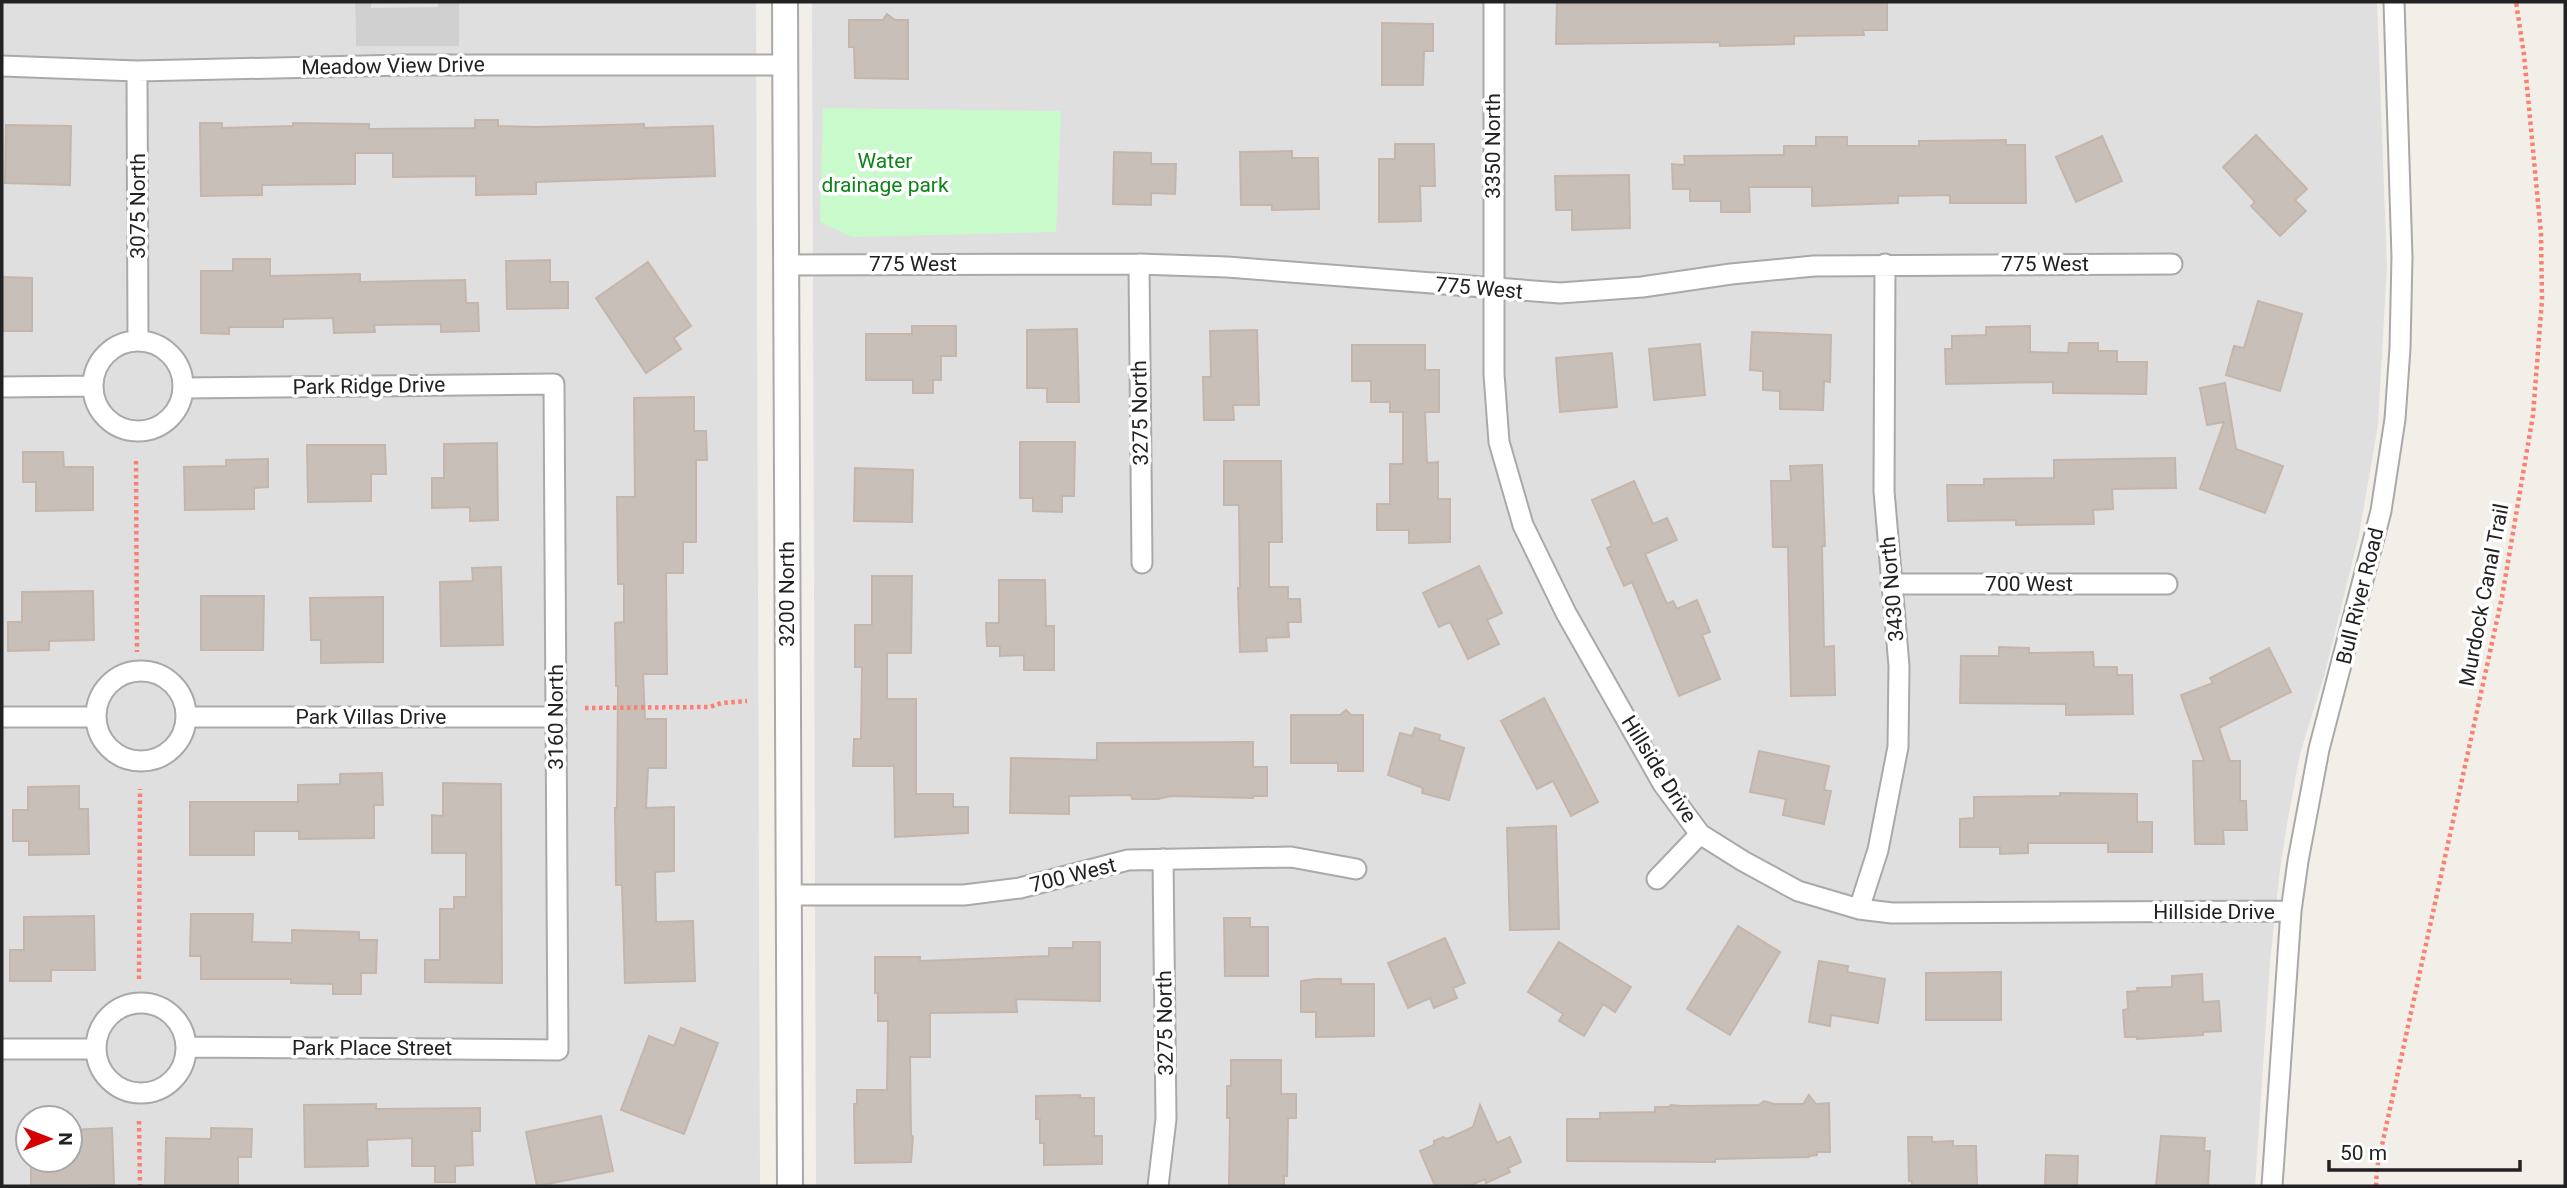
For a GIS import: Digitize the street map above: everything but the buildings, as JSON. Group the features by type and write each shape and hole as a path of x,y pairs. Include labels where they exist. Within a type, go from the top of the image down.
{"street":[{"name":"3200 North","path":"785,2 790,1186"},
{"name":"3350 North","path":"1492,289 1494,2"},
{"name":"Bull River Road","path":"2272,1186 2291,911 2307,805 2381,511 2395,419 2402,257 2394,2"},
{"name":"Meadow View Drive","path":"2,66 137,71 405,65 785,65"},
{"name":"3075 North","path":"137,71 138,341"},
{"name":"775 West","path":"786,265 1139,264 1227,267 1527,292 1583,292 1814,266 2172,264"},
{"name":"3275 North","path":"1139,264 1142,563"},
{"name":"3430 North","path":"1858,909 1878,850 1898,747 1899,666 1884,491 1885,264"},
{"name":"Hillside Drive","path":"1492,289 1499,442 1523,525 1566,612 1663,784 1700,834 1743,862 1798,891 1858,909 1892,913 2291,911"},
{"path":"138,341 150,343 171,355 178,364 183,388 176,412 156,428 144,432 119,427 108,420 100,410 93,386 95,372 112,349 124,343 138,341"},
{"name":"Park Ridge Drive","path":"183,388 554,384"},
{"name":"3160 North","path":"554,384 558,1050"},
{"path":"2,387 93,386"},
{"name":"700 West","path":"1891,584 2167,583"},
{"path":"135,671 160,675 171,682 184,704 186,716 180,739 173,748 153,760 141,761 119,755 109,748 102,739 96,717 97,704 103,692 122,675 135,671"},
{"name":"Park Villas Drive","path":"186,716 556,716"},
{"path":"2,717 96,717"},
{"path":"1657,879 1700,834"},
{"name":"700 West","path":"789,895 964,895 1020,888 1128,860 1291,857 1356,869"},
{"name":"3275 North","path":"1158,1186 1166,1119 1163,859"},
{"path":"133,1003 159,1006 170,1013 184,1034 186,1047 176,1077 158,1090 136,1094 125,1091 107,1079 101,1070 95,1049 102,1024 121,1007 133,1003"},
{"name":"Park Place Street","path":"186,1047 558,1050"},
{"path":"2,1049 95,1049"}],"path":[{"name":"Murdock Canal Trail","path":"2376,1186 2377,1168 2502,597 2533,415 2542,300 2541,234 2524,55 2516,2"},
{"path":"136,461 137,652"},
{"path":"584,708 710,708 720,703 747,701"},
{"path":"139,979 140,789"},
{"path":"139,1121 140,1186"}],"shaded area":[{"path":"2,2 355,2 356,46 459,46 459,2 756,2 760,1186 2,1186"},
{"path":"355,2 459,2 459,46 356,46"},
{"path":"371,2 438,2 438,7 371,8"},
{"path":"812,2 2377,2 2387,266 2378,425 2359,535 2325,673 2300,754 2288,818 2270,962 2255,1186 816,1186"}],"green space":[{"name":"Water drainage park","path":"823,108 1061,111 1056,232 852,237 820,222"}]}
